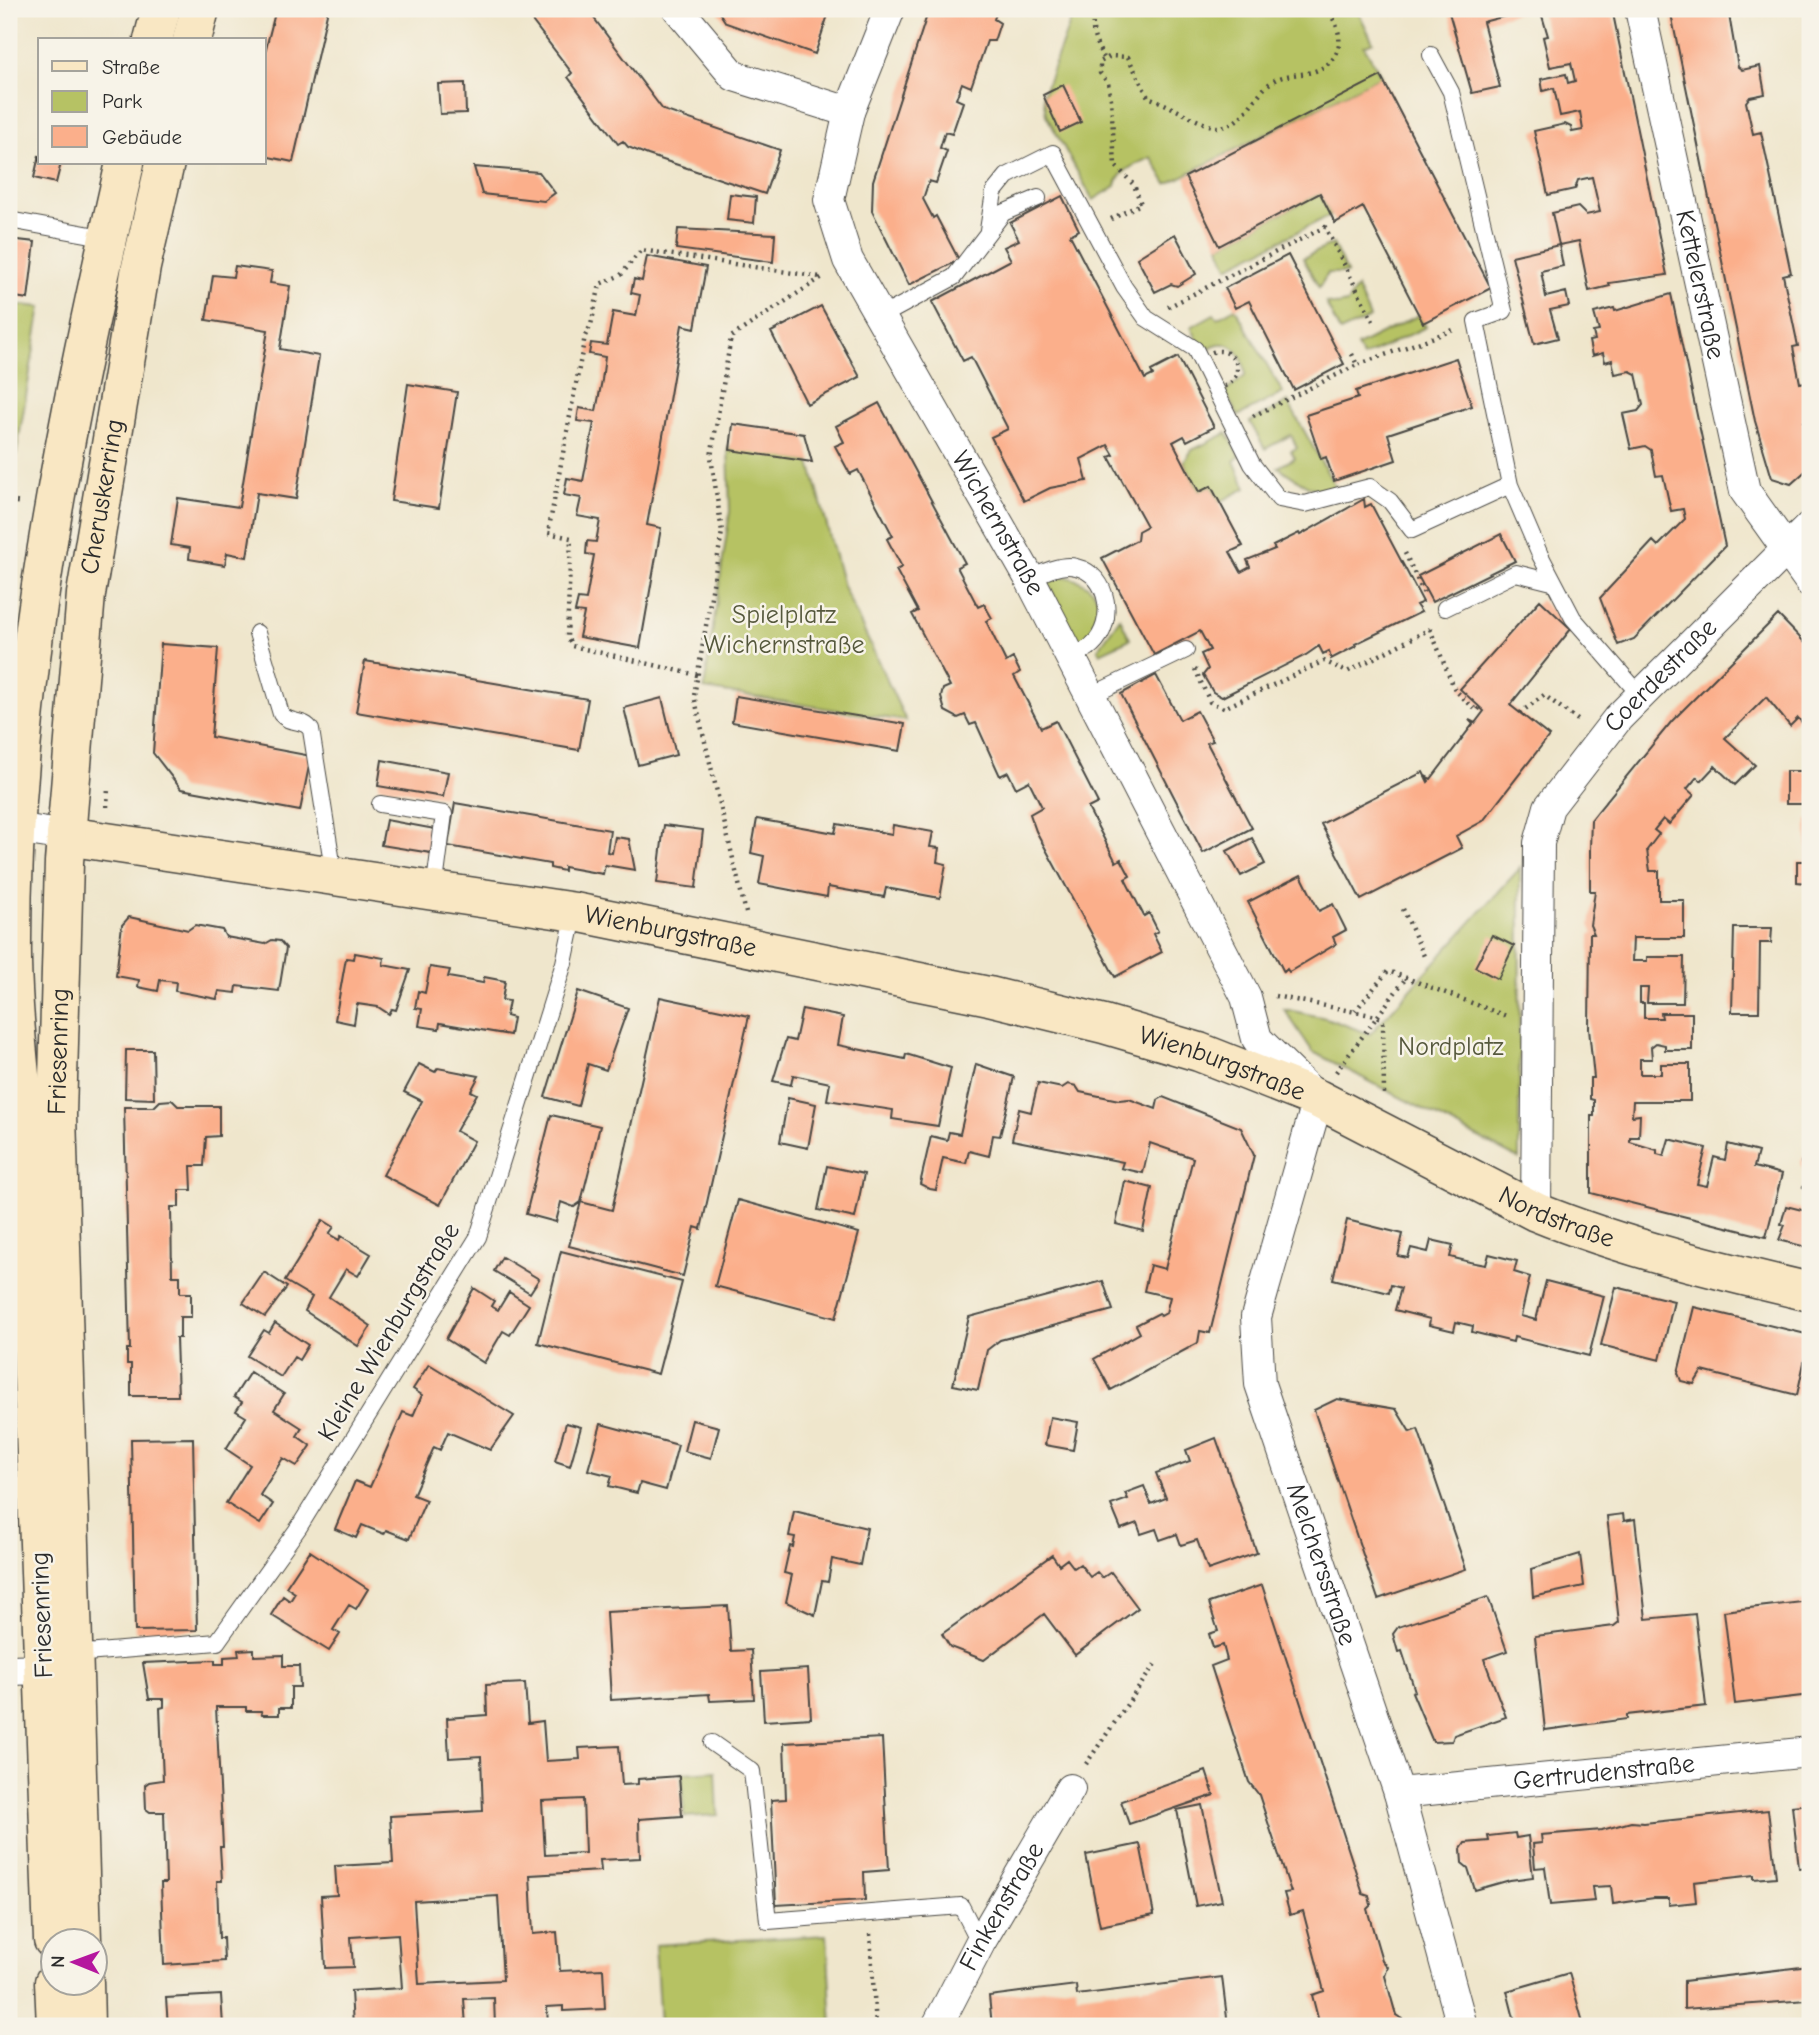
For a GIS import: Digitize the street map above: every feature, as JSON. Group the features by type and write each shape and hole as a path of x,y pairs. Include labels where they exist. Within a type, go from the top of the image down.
{"main road":[{"path":"154,38 161,9"},
{"path":"193,38 200,9"},
{"name":"Cheruskerring","path":"12,828 34,627 72,407 125,164"},
{"name":"Cheruskerring","path":"66,836 86,594 141,267 165,164"},
{"name":"Friesenring","path":"12,828 12,967 24,1119 22,1344 42,1664 52,1926"},
{"name":"Wienburgstraße","path":"66,836 575,912 989,996 1104,1024 1199,1052 1318,1099"},
{"name":"Friesenring","path":"66,836 42,1664 80,1926"},
{"name":"Nordstraße","path":"1318,1099 1536,1212 1653,1253 1810,1292"},
{"path":"54,1996 55,2026"},
{"path":"84,1996 85,2026"}],"street":[{"path":"678,9 734,76 849,112"},
{"name":"Wichernstraße","path":"890,9 849,112 829,200 848,260 1030,579 1088,697 1246,997 1257,1039 1318,1099"},
{"name":"Kettelerstraße","path":"1640,9 1745,491 1810,582"},
{"name":"Coerdestraße","path":"1538,1028 1539,843 1549,807 1602,738 1640,695 1810,526"},
{"name":"Wienburgstraße","path":"12,828 66,836"},
{"path":"1536,1212 1538,1028"},
{"name":"Melchersstraße","path":"1318,1099 1256,1317 1260,1384 1399,1793 1462,2026"},
{"name":"Gertrudenstraße","path":"1399,1793 1810,1752"},
{"name":"Finkenstraße","path":"937,2026 980,1943 1070,1789"}],"lane":[{"path":"1431,55 1451,92 1504,311 1476,321 1510,485 1552,582 1573,618 1640,695"},
{"path":"988,232 994,192 1007,176 1053,153 1093,229 1146,318 1195,349 1252,464 1279,499 1306,504 1370,487 1390,501 1412,530 1510,485"},
{"path":"880,317 954,277 1003,213 1038,198"},
{"path":"9,220 108,238"},
{"path":"1030,579 1042,572 1075,566 1096,578 1107,603 1106,625 1091,646 1068,658"},
{"path":"1445,608 1516,573 1552,582"},
{"path":"257,633 281,714 288,720 303,722 311,730 335,877"},
{"path":"1088,697 1186,650"},
{"path":"380,804 443,814 434,891"},
{"name":"Kleine Wienburgstraße","path":"42,1664 217,1642 299,1527 478,1237 564,963 575,912"},
{"path":"712,1743 752,1770 768,1921 961,1906 980,1943"}],"path":[{"path":"1094,9 1091,29 1094,43 1105,59"},
{"path":"1093,229 1141,204 1134,185 1115,165 1111,99 1108,83 1100,74 1100,62 1118,54 1128,57 1148,97 1183,111 1202,124 1218,127 1233,123 1274,80 1328,65 1340,49 1341,34 1336,20 1326,9"},
{"path":"1146,318 1325,227 1375,325"},
{"path":"697,675 572,646 568,637 571,538 548,533 585,336 591,325 600,284 621,275 641,250 821,277"},
{"path":"741,945 747,909 694,696 722,531 711,457 731,337 848,260"},
{"path":"1233,425 1357,365 1476,321"},
{"path":"1352,354 1357,365"},
{"path":"1186,650 1210,702 1224,708 1324,661 1347,672 1449,618 1442,601 1431,607 1402,548"},
{"path":"1430,629 1455,690 1477,711 1480,707"},
{"path":"1520,713 1544,695 1602,738"},
{"path":"1403,909 1424,956"},
{"path":"1355,1011 1388,971 1538,1028"},
{"path":"1318,1099 1406,978"},
{"path":"1269,994 1376,1016 1383,1023 1384,1105"},
{"path":"1070,1789 1155,1664"},
{"path":"869,1912 876,2026"}],"green space":[{"path":"1075,9 1357,9 1373,42 1364,46 1381,76 1167,184 1151,157 1125,172 1116,186 1093,200 1046,115 1043,95"},
{"path":"1320,193 1331,215 1228,267 1219,246"},
{"path":"1333,244 1347,273 1328,273 1319,288 1303,258"},
{"path":"1357,288 1370,318 1340,332 1326,303 1347,303"},
{"path":"9,304 41,307 9,497"},
{"path":"1235,308 1283,393 1238,416 1225,392 1245,376 1242,359 1238,352 1226,344 1219,344 1204,353 1191,327 1214,314 1217,318"},
{"path":"1419,315 1426,327 1363,357 1357,346"},
{"path":"1288,402 1336,488 1313,488 1278,467 1295,458 1291,451 1297,448 1291,435 1265,449 1250,422"},
{"path":"1227,433 1240,456 1234,461 1246,488 1220,502 1211,486 1199,492 1184,462 1192,450"},
{"name":"Spielplatz Wichernstraße","path":"728,447 810,462 843,586 906,721 704,689 730,511"},
{"path":"1060,576 1075,579 1087,586 1100,604 1101,615 1097,626 1090,636 1077,645 1047,581"},
{"path":"1120,618 1130,639 1100,653 1098,649"},
{"name":"Nordplatz","path":"1520,868 1519,1159 1313,1052 1284,1009 1326,1018 1370,1034"},
{"path":"716,1771 718,1815 684,1817 682,1773"},
{"path":"827,1935 832,2026 660,2026 655,1945"}],"building":[{"path":"276,9 328,9 293,162 266,156 266,48"},
{"path":"523,9 587,9 663,110 780,150 765,194 648,155 628,147 623,141 618,144 568,77 572,73"},
{"path":"717,9 830,9 815,54 726,23"},
{"path":"929,9 998,9 994,19 1000,23 994,41 987,41 971,87 962,83 956,99 963,102 952,134 945,132 940,148 947,151 936,183 929,181 923,199 933,218 936,216 959,260 909,285 872,211 873,181"},
{"path":"1448,9 1532,9 1483,22 1500,87 1472,93"},
{"path":"1540,9 1612,9 1667,275 1609,283 1610,286 1589,291 1579,241 1559,245 1552,213 1578,207 1586,215 1600,212 1592,177 1578,180 1575,189 1548,195 1534,131 1565,124 1571,127 1572,132 1583,130 1580,112 1560,116 1554,88 1543,91 1541,79 1566,74 1568,83 1575,81 1571,63 1550,67 1543,37 1548,36"},
{"path":"1670,9 1728,9 1738,67 1742,70 1760,66 1765,94 1750,97 1746,102 1753,134 1761,132 1791,273 1783,275 1798,346 1793,347 1800,383 1810,381 1810,419 1804,422 1810,435 1810,467 1791,484 1772,478 1755,421"},
{"path":"1381,76 1491,288 1423,323 1363,207 1335,223 1320,193 1219,246 1185,177"},
{"path":"465,83 466,113 440,114 438,84"},
{"path":"1063,85 1081,122 1060,132 1043,95"},
{"path":"38,160 38,164 61,164 56,183 34,178"},
{"path":"474,167 539,172 555,193 544,201 482,194"},
{"path":"730,194 756,197 754,223 727,220"},
{"path":"1062,196 1079,230 1070,235 1145,379 1153,375 1151,371 1178,357 1214,427 1187,441 1184,436 1173,442 1199,492 1211,486 1243,546 1230,552 1241,572 1250,567 1247,560 1275,549 1273,546 1299,533 1300,535 1364,499 1365,507 1371,504 1423,602 1416,605 1421,612 1355,644 1356,646 1331,659 1329,651 1323,654 1319,646 1222,697 1213,692 1203,675 1208,669 1201,654 1210,650 1200,631 1154,655 1102,558 1137,540 1138,531 1147,526 1109,457 1114,455 1108,445 1081,459 1087,481 1050,488 1024,501 991,437 1008,429 971,357 963,361 932,302 1011,260 1004,247 1019,240 1010,223"},
{"path":"678,229 775,234 773,262 676,249"},
{"path":"1175,234 1196,274 1177,286 1171,284 1155,292 1137,258"},
{"path":"9,239 35,242 28,299 9,296"},
{"path":"1559,245 1563,266 1541,271 1546,297 1566,292 1569,306 1550,310 1558,338 1534,344 1512,256"},
{"path":"1288,255 1344,364 1294,390 1249,301 1235,308 1225,288"},
{"path":"647,256 706,267 695,328 682,325 647,525 661,528 640,648 579,637 584,613 575,612 578,599 586,600 594,555 586,554 587,541 596,542 600,520 577,516 581,498 564,495 567,478 583,481 594,423 577,421 579,408 596,411 602,380 605,357 589,354 591,343 607,345 613,312 636,316 640,295 631,293 634,279 642,281"},
{"path":"235,266 272,271 270,283 290,286 280,349 319,356 296,499 257,493 247,557 227,553 225,565 189,559 190,548 171,545 178,498 239,507 268,330 206,320 213,275 233,277"},
{"path":"1671,294 1725,546 1634,639 1618,645 1600,598 1653,541 1658,546 1685,519 1683,509 1671,511 1663,475 1656,476 1651,450 1645,446 1631,449 1623,414 1638,411 1643,405 1636,374 1630,371 1615,374 1612,360 1605,362 1603,353 1592,356 1589,341 1595,340 1593,332 1599,331 1594,313 1614,308 1615,311"},
{"path":"821,306 860,377 807,404 771,332"},
{"path":"1456,358 1472,406 1388,434 1396,460 1334,481 1326,457 1321,459 1306,415 1358,398 1356,391"},
{"path":"408,384 457,392 439,508 391,501"},
{"path":"879,403 965,563 957,567 978,607 984,604 992,618 986,621 1006,662 1013,658 1020,672 1014,676 1041,728 1056,721 1098,803 1088,808 1116,862 1121,859 1130,876 1125,879 1144,916 1149,913 1158,931 1153,934 1162,952 1115,977 1036,831 1030,814 1042,807 1029,781 1016,788 1008,772 1000,776 976,723 970,725 965,715 958,718 945,711 941,697 943,689 950,686 912,614 918,611 896,570 902,567 887,539 893,536 858,470 850,474 835,446 844,442 836,426"},
{"path":"733,424 804,434 812,462 730,450"},
{"path":"1501,534 1515,561 1432,602 1418,576"},
{"path":"1540,600 1571,629 1510,705 1549,736 1483,821 1456,836 1462,848 1361,900 1321,824 1423,772 1431,779 1473,724 1469,720 1475,723 1484,711 1460,689"},
{"path":"1778,615 1810,648 1810,725 1807,728 1798,718 1790,726 1766,697 1725,738 1755,765 1735,785 1715,766 1701,781 1697,777 1687,789 1694,795 1669,824 1663,819 1654,830 1659,834 1647,850 1650,871 1659,871 1659,900 1684,900 1684,938 1633,938 1632,961 1647,961 1647,957 1684,957 1683,1003 1647,1003 1648,988 1640,988 1640,1003 1644,1003 1644,1018 1662,1018 1661,1013 1692,1013 1692,1050 1665,1050 1665,1045 1656,1043 1651,1047 1652,1059 1640,1059 1640,1074 1661,1074 1661,1064 1690,1064 1690,1101 1633,1101 1632,1116 1640,1115 1639,1137 1630,1137 1630,1142 1657,1150 1657,1154 1664,1156 1669,1139 1706,1148 1697,1184 1707,1186 1714,1157 1725,1160 1728,1144 1758,1152 1754,1167 1782,1174 1766,1237 1591,1193 1591,1116 1594,1116 1594,1100 1590,1099 1590,1078 1594,1078 1589,1029 1590,934 1594,934 1590,925 1595,891 1590,891 1590,849 1591,820 1598,811 1672,721"},
{"path":"161,644 218,648 211,737 311,756 300,811 181,789 153,753"},
{"path":"365,661 588,699 579,750 356,712"},
{"path":"1156,675 1180,720 1197,711 1213,741 1207,743 1252,828 1203,853 1121,694"},
{"path":"736,696 905,724 900,751 732,722"},
{"path":"662,698 676,755 638,765 624,708"},
{"path":"382,760 448,772 443,797 378,786"},
{"path":"1786,771 1810,771 1810,804 1786,804"},
{"path":"455,803 610,830 607,852 612,853 615,837 629,839 635,870 605,865 603,874 564,867 564,871 550,868 550,864 448,846"},
{"path":"757,819 835,833 837,824 892,834 893,825 933,832 930,847 939,848 937,862 946,864 940,898 886,888 884,897 828,887 827,897 759,884 764,856 751,853"},
{"path":"386,820 435,829 431,853 381,845"},
{"path":"1807,820 1810,820 1810,911 1807,911 1807,883 1797,882 1797,861 1807,861"},
{"path":"664,825 703,830 696,888 657,883"},
{"path":"1252,838 1265,864 1241,876 1227,851"},
{"path":"1301,875 1319,911 1333,904 1346,930 1333,937 1336,944 1289,972 1287,969 1284,972 1248,902"},
{"path":"129,917 188,930 195,925 222,930 226,937 265,944 272,940 280,941 286,948 279,991 237,986 236,993 219,991 217,999 175,991 176,982 160,980 158,991 138,987 139,980 116,976 122,925"},
{"path":"1734,928 1772,928 1771,943 1760,943 1759,1012 1732,1012"},
{"path":"1492,935 1514,946 1498,979 1475,967"},
{"path":"355,953 384,958 383,965 410,970 396,1010 392,1009 389,1014 378,1007 357,1004 354,1024 335,1020 346,958 354,959"},
{"path":"430,967 450,970 448,977 483,983 484,977 505,981 502,1000 509,1001 506,1016 513,1018 510,1035 440,1023 439,1029 419,1026 422,1009 415,1008 418,991 425,993"},
{"path":"578,991 628,1008 606,1070 588,1064 578,1106 545,1097"},
{"path":"660,997 749,1016 701,1229 695,1227 683,1276 569,1246 581,1202 612,1210"},
{"path":"802,1009 843,1017 838,1045 905,1059 906,1054 951,1068 938,1126 892,1119 893,1110 827,1100 830,1083 793,1075 791,1085 773,1081 786,1039 795,1041"},
{"path":"126,1050 153,1050 154,1099 125,1098"},
{"path":"419,1064 435,1072 438,1068 479,1076 471,1091 477,1094 456,1131 474,1141 440,1205 383,1175 422,1101 404,1092"},
{"path":"976,1064 1014,1077 1000,1136 993,1135 989,1156 969,1151 966,1163 943,1158 936,1190 930,1189 920,1184 931,1136 947,1140 949,1132 960,1134"},
{"path":"1038,1083 1062,1088 1068,1084 1076,1086 1080,1092 1119,1100 1129,1099 1156,1109 1158,1100 1163,1097 1241,1128 1254,1155 1210,1333 1200,1331 1198,1343 1111,1390 1094,1359 1140,1333 1136,1325 1159,1313 1161,1316 1166,1313 1170,1297 1144,1291 1150,1265 1165,1269 1193,1158 1150,1143 1143,1173 1121,1168 1123,1162 1012,1140 1019,1109 1031,1112"},
{"path":"788,1098 816,1104 808,1148 780,1142"},
{"path":"172,1100 178,1106 219,1106 219,1136 206,1137 204,1166 191,1166 192,1190 179,1190 179,1207 171,1207 172,1276 180,1276 180,1293 191,1293 191,1317 180,1317 180,1338 176,1338 178,1396 131,1396 131,1364 127,1364 127,1349 130,1349 124,1107 154,1107 160,1101"},
{"path":"551,1115 600,1126 581,1202 574,1207 561,1202 556,1222 526,1214"},
{"path":"1805,1126 1810,1126 1810,1192 1803,1187 1808,1183 1801,1162 1806,1153"},
{"path":"827,1166 864,1174 855,1218 818,1210"},
{"path":"1125,1181 1152,1188 1143,1231 1116,1224"},
{"path":"738,1200 859,1233 836,1318 715,1286"},
{"path":"1786,1206 1810,1212 1810,1248 1779,1240 1785,1225 1781,1224"},
{"path":"323,1220 334,1227 329,1234 339,1240 341,1236 371,1254 358,1276 346,1269 329,1297 371,1326 358,1346 305,1311 312,1297 285,1281"},
{"path":"1347,1220 1403,1234 1398,1256 1408,1258 1411,1248 1428,1252 1431,1240 1453,1245 1450,1257 1470,1262 1486,1265 1489,1254 1517,1261 1514,1272 1530,1277 1521,1316 1536,1320 1546,1281 1604,1296 1589,1356 1514,1337 1513,1342 1472,1332 1473,1326 1456,1322 1454,1331 1429,1325 1430,1319 1395,1310 1401,1288 1391,1285 1389,1293 1333,1279"},
{"path":"561,1251 682,1282 658,1374 538,1343"},
{"path":"502,1257 539,1279 530,1293 494,1271"},
{"path":"264,1272 287,1287 265,1317 243,1303"},
{"path":"1103,1281 1113,1310 1000,1340 987,1350 978,1390 953,1385 969,1317"},
{"path":"1616,1287 1674,1301 1660,1360 1601,1345"},
{"path":"474,1288 494,1301 491,1306 498,1310 509,1292 529,1305 510,1335 503,1331 484,1363 446,1339"},
{"path":"1694,1307 1810,1335 1797,1395 1702,1371 1694,1384 1681,1381 1678,1373"},
{"path":"275,1323 308,1345 299,1360 294,1357 281,1377 247,1356 264,1330 269,1333"},
{"path":"429,1364 514,1416 490,1450 448,1432 440,1450 434,1447 413,1495 426,1500 409,1539 386,1530 384,1534 362,1525 356,1538 335,1529 355,1481 370,1487 403,1412 413,1416 422,1395 413,1389"},
{"path":"250,1372 284,1394 274,1410 302,1428 297,1436 311,1446 297,1466 283,1458 260,1495 273,1504 260,1524 226,1503 250,1465 226,1449 246,1417 236,1411 242,1402 234,1397"},
{"path":"1337,1399 1396,1409 1410,1432 1418,1429 1466,1569 1378,1599 1314,1410"},
{"path":"1050,1417 1078,1422 1073,1450 1045,1445"},
{"path":"692,1420 719,1427 711,1458 684,1451"},
{"path":"566,1423 581,1427 570,1466 555,1461"},
{"path":"601,1424 678,1445 666,1490 640,1483 637,1493 609,1486 612,1476 588,1470"},
{"path":"193,1438 197,1630 135,1631 131,1439"},
{"path":"1216,1438 1257,1553 1208,1570 1197,1540 1181,1545 1177,1534 1160,1540 1156,1529 1141,1534 1137,1523 1121,1529 1111,1505 1128,1499 1125,1493 1144,1486 1151,1504 1166,1498 1156,1473 1190,1461 1186,1450"},
{"path":"794,1511 867,1528 860,1565 832,1559 828,1582 822,1581 815,1615 786,1602 792,1575 784,1573 790,1546 793,1547 795,1537 789,1536"},
{"path":"1623,1514 1624,1521 1635,1519 1646,1619 1695,1614 1706,1706 1627,1715 1627,1719 1545,1730 1535,1636 1614,1626 1619,1622 1607,1516"},
{"path":"310,1551 368,1589 356,1609 349,1605 333,1630 340,1634 329,1651 271,1615 283,1596 290,1601 295,1593 286,1587"},
{"path":"1580,1554 1584,1586 1533,1597 1531,1569"},
{"path":"1052,1555 1059,1565 1067,1559 1074,1568 1080,1564 1090,1577 1097,1572 1102,1578 1111,1572 1138,1608 1075,1655 1044,1614 984,1660 950,1647 942,1634"},
{"path":"1262,1585 1363,1894 1369,1896 1371,1905 1367,1909 1382,1960 1388,1967 1385,1976 1396,2015 1402,2019 1403,2026 1320,2026 1312,1995 1324,1991 1303,1911 1290,1915 1284,1893 1291,1892 1259,1795 1249,1782 1211,1666 1227,1660 1223,1645 1213,1648 1209,1634 1218,1631 1209,1603"},
{"path":"1488,1597 1507,1651 1484,1659 1506,1717 1454,1735 1452,1741 1433,1742 1412,1692 1415,1691 1402,1651 1398,1652 1393,1634 1398,1627"},
{"path":"1810,1601 1810,1695 1735,1704 1724,1611"},
{"path":"728,1606 731,1651 751,1650 754,1699 710,1701 709,1694 611,1700 606,1612"},
{"path":"254,1649 254,1656 283,1655 283,1666 299,1666 300,1687 291,1687 291,1708 279,1708 279,1715 262,1715 261,1711 246,1711 246,1707 216,1707 223,1847 220,1847 222,1881 217,1881 219,1938 223,1938 224,1961 164,1965 161,1883 166,1883 164,1812 150,1812 146,1809 145,1785 163,1780 160,1708 164,1707 164,1699 149,1699 143,1663 215,1660 215,1664 224,1664 224,1657 239,1656 238,1650"},
{"path":"808,1669 811,1718 764,1721 761,1672"},
{"path":"525,1683 528,1723 543,1721 546,1761 580,1759 579,1748 619,1746 622,1785 638,1784 638,1779 679,1776 682,1816 639,1819 640,1858 600,1860 601,1871 530,1875 533,1934 557,1932 560,1971 603,1969 605,2009 563,2011 563,2006 547,2007 548,2026 495,2026 494,1998 464,1999 466,2026 353,2026 351,1991 402,1988 398,1934 351,1937 353,1967 325,1968 321,1896 337,1895 335,1866 393,1863 390,1816 483,1811 481,1756 449,1758 447,1718 487,1715 486,1685","holes":["583,1799 585,1853 545,1855 542,1801","498,1896 503,1980 419,1984 414,1901"]},
{"path":"882,1738 889,1870 864,1872 865,1900 776,1905 771,1800 786,1799 784,1743"},
{"path":"1206,1771 1214,1795 1129,1824 1121,1801"},
{"path":"1810,1804 1810,1867 1799,1868 1792,1806"},
{"path":"1202,1805 1222,1901 1196,1906 1177,1810"},
{"path":"1768,1810 1776,1877 1754,1879 1754,1875 1694,1882 1696,1902 1669,1905 1669,1898 1654,1898 1613,1904 1611,1886 1592,1887 1594,1901 1550,1905 1545,1867 1535,1868 1533,1844 1542,1843 1541,1835 1602,1830 1631,1822 1644,1823"},
{"path":"1515,1833 1516,1838 1528,1836 1533,1877 1510,1880 1475,1890 1468,1868 1462,1863 1461,1849 1465,1843 1489,1841 1488,1836"},
{"path":"1140,1844 1154,1915 1100,1926 1086,1855"},
{"path":"1810,1966 1810,2012 1807,2000 1684,2009 1684,1981"},
{"path":"1569,1973 1584,2026 1516,2026 1507,1991"},
{"path":"1222,1977 1228,2026 992,2026 989,1996 1076,1985 1077,1995"},
{"path":"221,1995 223,2026 168,2026 166,1998"}]}
